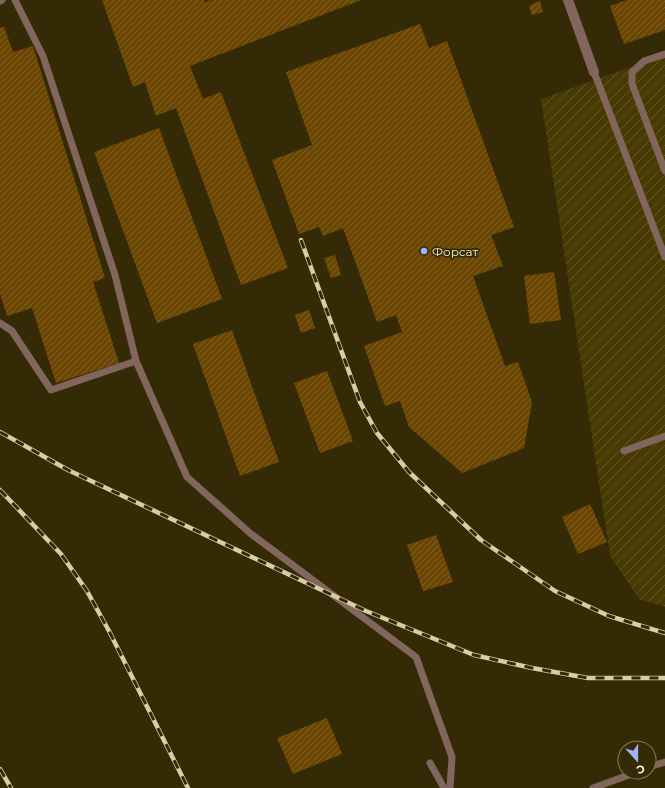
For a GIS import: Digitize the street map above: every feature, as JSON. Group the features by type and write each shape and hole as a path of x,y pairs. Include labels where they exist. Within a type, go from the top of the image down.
{"street":[{"path":"568,0 594,72"}],"lane":[{"path":"15,0 43,56 115,275 136,361 187,477 251,534 416,657 452,757 450,788"},
{"path":"665,54 644,61 632,72 632,84 665,171"},
{"path":"594,72 665,257"},
{"path":"0,323 12,331 51,390 136,361"},
{"path":"624,451 665,436"},
{"path":"430,763 444,788"},
{"path":"593,788 617,779"}],"shaded area":[{"path":"665,55 665,607 639,599 610,556 541,99"}],"building":[{"path":"102,0 204,0 205,2 211,0 361,0 190,66 203,99 221,92 288,268 241,285 176,108 156,116 145,82 133,87"},
{"path":"627,0 665,0 665,30 624,44 610,6"},
{"path":"540,1 543,12 532,15 529,6"},
{"name":"Форсат","path":"420,24 429,48 447,41 514,227 491,235 503,266 473,276 505,366 518,362 532,402 524,448 462,473 409,427 400,401 385,406 364,346 402,332 396,315 377,322 343,228 323,236 319,227 299,234 272,160 312,145 286,72"},
{"path":"4,27 13,52 33,46 105,278 93,282 119,363 56,383 32,308 7,316 0,294 0,28"},
{"path":"159,128 222,299 157,323 94,152"},
{"path":"335,255 341,275 331,278 324,258"},
{"path":"554,272 561,320 530,324 524,276"},
{"path":"309,310 315,328 301,333 295,315"},
{"path":"232,330 279,462 240,476 193,344"},
{"path":"327,371 353,441 320,453 294,383"},
{"path":"590,504 607,542 578,554 562,517"},
{"path":"436,535 453,582 423,591 407,545"},
{"path":"327,718 342,754 293,774 277,738"}],"railway":[{"path":"301,240 360,402 377,433 409,472 481,540 555,591 609,616 665,633"},
{"path":"0,432 68,470 366,611 474,655 532,668 588,678 665,678"},
{"path":"0,490 61,554 87,591 109,631 188,788"},
{"path":"0,769 11,788"}],"place":[{"name":"Форсат","path":"424,251"}]}
